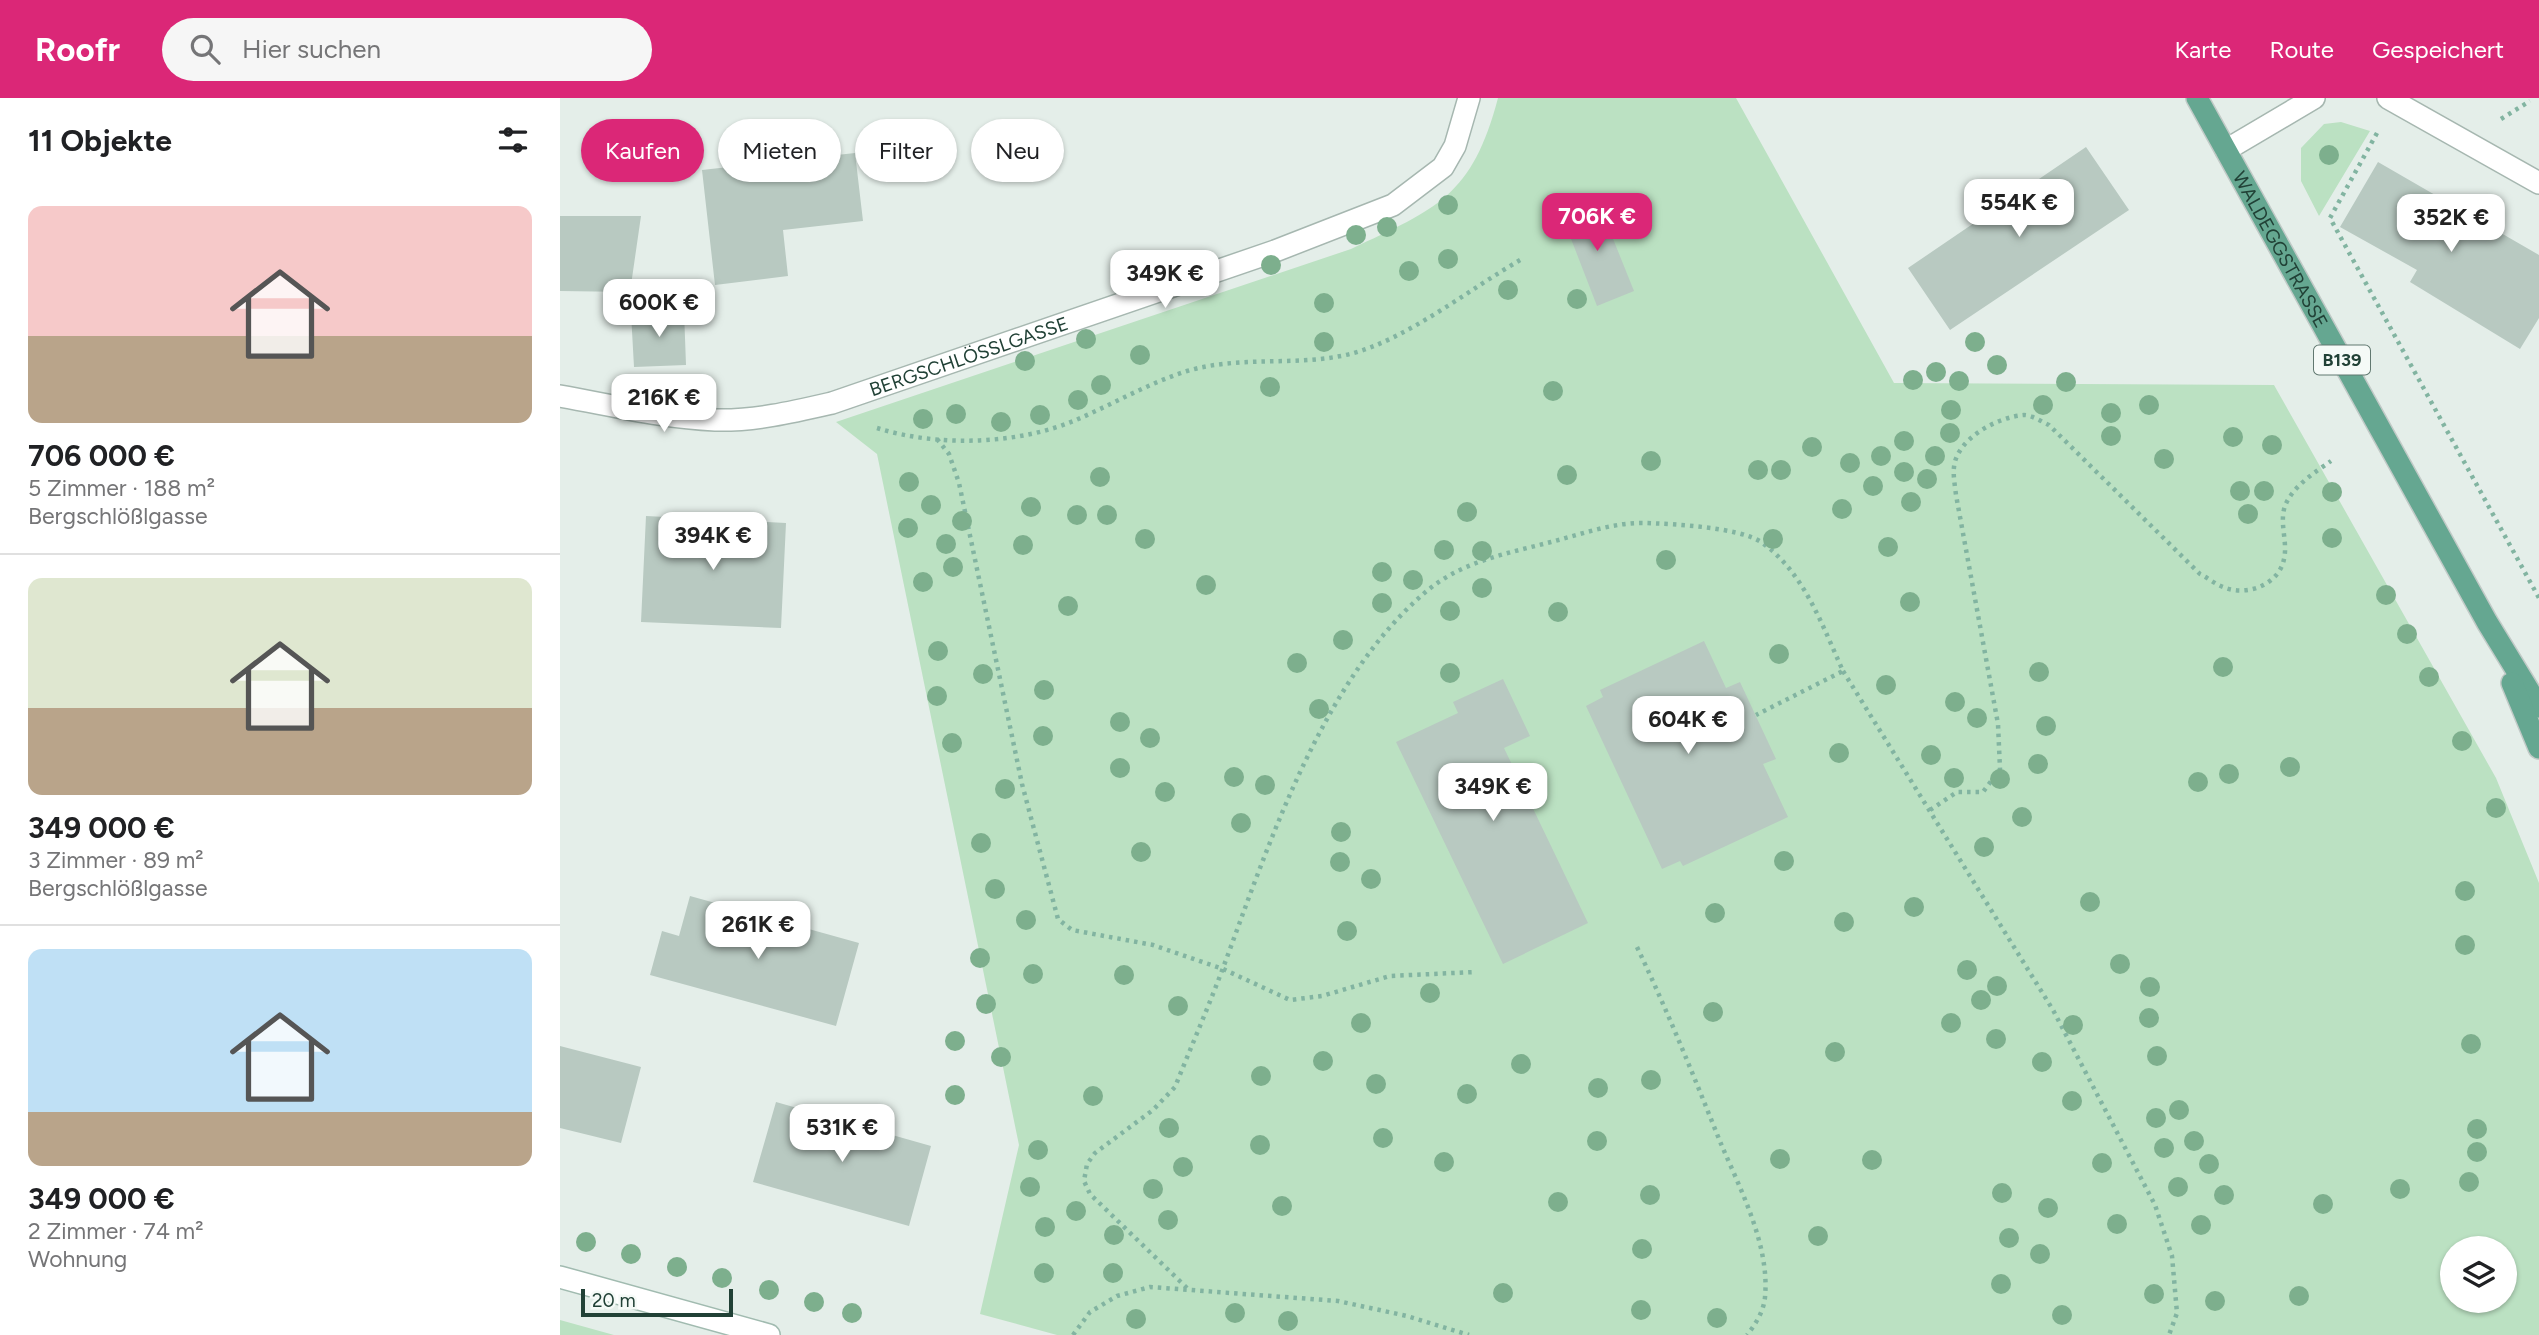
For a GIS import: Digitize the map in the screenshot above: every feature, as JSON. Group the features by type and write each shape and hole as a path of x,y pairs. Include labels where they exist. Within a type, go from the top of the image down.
{"main road":[{"name":"WALDEGGSTRASSE","path":"2197,98 2487,622 2539,707"},
{"name":"WALDEGGSTRASSE","path":"2487,622 2539,748"}],"street":[{"name":"BERGSCHLÖSSLGASSE","path":"560,396 626,409 715,420 772,416 832,403 1275,251 1393,205 1443,167 1455,146 1469,98"},
{"path":"2226,150 2314,98"},
{"path":"2391,100 2539,183"},
{"path":"560,1277 769,1335"}],"path":[{"path":"2391,100 2330,218 2539,598"},
{"path":"1475,972 1390,976 1322,996 1290,1000 1223,969 1153,945 1072,930 1058,919 1022,784 958,483 949,454 937,439 1023,435 1073,422 1189,370 1250,361 1303,363 1353,354 1399,334 1522,259"},
{"path":"1930,810 1958,792 1983,792 2000,769 1998,724 1956,495 1954,466 1962,447 1989,426 2007,419 2027,415 2049,425 2200,574 2225,588 2246,590 2266,585 2277,573 2284,562 2285,506 2294,491 2331,461"},
{"path":"1187,1288 1090,1194 1084,1181 1087,1164 1095,1153 1153,1110 1175,1087 1223,969 1275,827 1332,713 1369,654 1399,618 1429,589 1463,568 1579,535 1634,523 1699,525 1759,541 1795,573 1843,671 2053,1010 2155,1205 2172,1256 2177,1312 2169,1335"},
{"path":"1756,715 1843,671"},
{"path":"1637,947 1672,1023 1749,1213 1762,1257 1765,1298 1756,1324 1747,1335"},
{"path":"1073,1335 1090,1312 1117,1296 1150,1287 1338,1301 1407,1316 1469,1335"}],"green space":[{"path":"1498,98 1736,98 1894,383 2274,385 2496,778 2539,883 2539,1335 1057,1335 980,1314 1019,1145 877,454 836,422 1351,249 1429,209 1463,178 1488,131"},
{"path":"2341,122 2370,131 2319,216 2301,181 2301,148 2324,124"},
{"path":"560,1320 614,1335 560,1335"}],"building":[{"path":"2086,147 2129,210 1950,330 1908,268"},
{"path":"855,153 855,182 858,182 863,221 783,230 788,276 715,285 704,170 718,168 718,182 841,182 841,155"},
{"path":"2378,162 2539,255 2539,318 2520,349 2410,282 2417,270 2340,227"},
{"path":"1597,199 1634,291 1597,306 1561,213"},
{"path":"560,216 641,216 630,292 560,291"},
{"path":"684,311 686,365 634,367 631,313"},
{"path":"646,516 786,523 781,628 641,622"},
{"path":"1704,641 1726,688 1740,682 1776,759 1763,764 1788,817 1683,866 1680,861 1662,869 1586,706 1603,697 1600,690"},
{"path":"1503,679 1530,736 1504,748 1588,923 1503,964 1396,742 1458,713 1453,702"},
{"path":"690,896 859,943 836,1026 650,975 662,931 679,936"},
{"path":"560,1046 641,1067 621,1143 560,1128"},
{"path":"776,1102 931,1146 909,1226 753,1182"}]}
